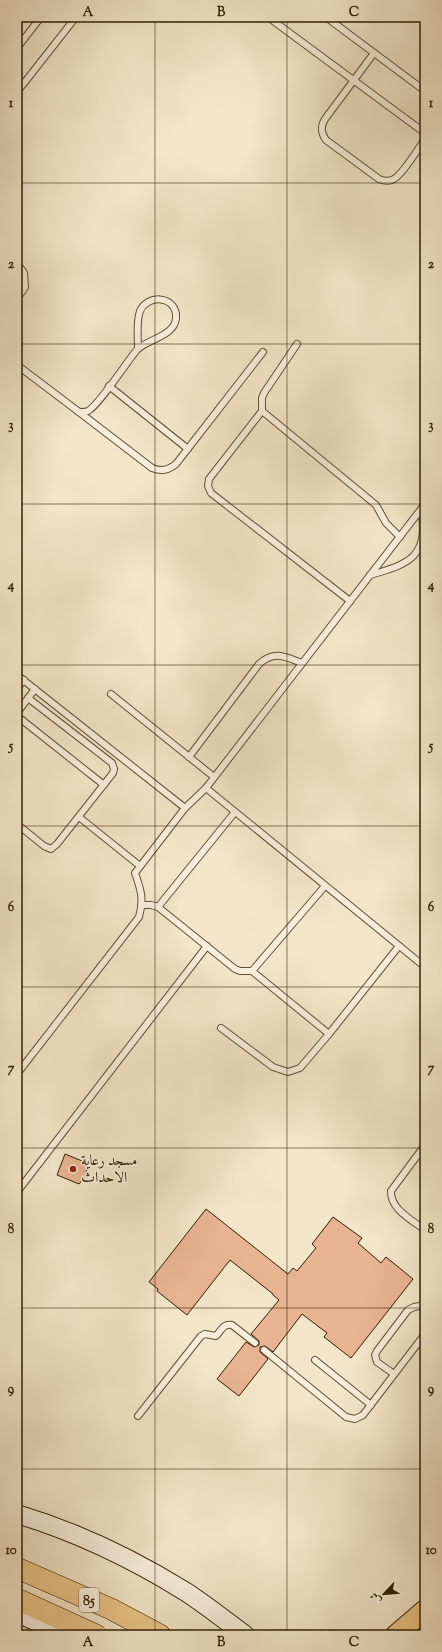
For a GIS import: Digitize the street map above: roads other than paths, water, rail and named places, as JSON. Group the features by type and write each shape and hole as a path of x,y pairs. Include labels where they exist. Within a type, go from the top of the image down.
{"highway":[{"name":"85","path":"17,1568 111,1610 160,1635"},
{"name":"85","path":"17,1599 96,1635"}],"main road":[{"path":"17,1514 45,1522 106,1547 186,1592 245,1635"},
{"path":"396,1635 425,1610"},
{"path":"17,1613 67,1635"}],"lane":[{"path":"17,48 41,17"},
{"path":"17,92 76,17"},
{"path":"268,17 425,133"},
{"path":"326,17 425,91"},
{"path":"374,53 322,124 321,130 326,140 379,179 389,181 398,176 425,140"},
{"path":"17,263 24,273 25,286 17,299"},
{"path":"79,412 86,412 92,408 138,348 158,338 173,326 176,315 175,310 164,300 158,299 146,304 141,310 138,316 138,348"},
{"path":"297,344 264,393 262,398 262,412 209,479 208,486 212,493 350,601"},
{"path":"17,365 152,468 159,470 171,468 188,449 263,352"},
{"path":"109,386 188,449"},
{"path":"262,412 376,504 386,523 400,537"},
{"path":"17,1074 139,917 142,905 141,890 135,873 140,866 185,808 206,788 423,507"},
{"path":"370,575 395,568 405,563 413,556 423,537 423,507"},
{"path":"189,757 259,664 264,660 280,655 302,663"},
{"path":"17,675 185,808"},
{"path":"17,688 24,680"},
{"path":"35,689 17,714 104,785"},
{"path":"111,694 214,777"},
{"path":"17,824 44,846 51,849 58,844 104,785 113,773 114,768 112,764 28,698"},
{"path":"206,788 425,967"},
{"path":"158,907 235,812"},
{"path":"79,817 140,866"},
{"path":"252,971 325,886"},
{"path":"142,905 152,905 158,907 235,969 240,971 252,971 330,1034"},
{"path":"17,1192 207,946"},
{"path":"221,1028 273,1067 288,1072 300,1068 330,1034 399,946"},
{"path":"425,1145 390,1191 390,1198 394,1206 425,1230"},
{"path":"394,1374 377,1362 377,1351 408,1310 414,1307 425,1306"},
{"path":"138,1416 205,1334 216,1336 223,1327 229,1324 255,1343"},
{"path":"264,1350 350,1419 360,1418 425,1334"},
{"path":"315,1360 371,1405"}],"place":[{"name":"مسجد رعاية الاحداث","path":"73,1169"}]}
